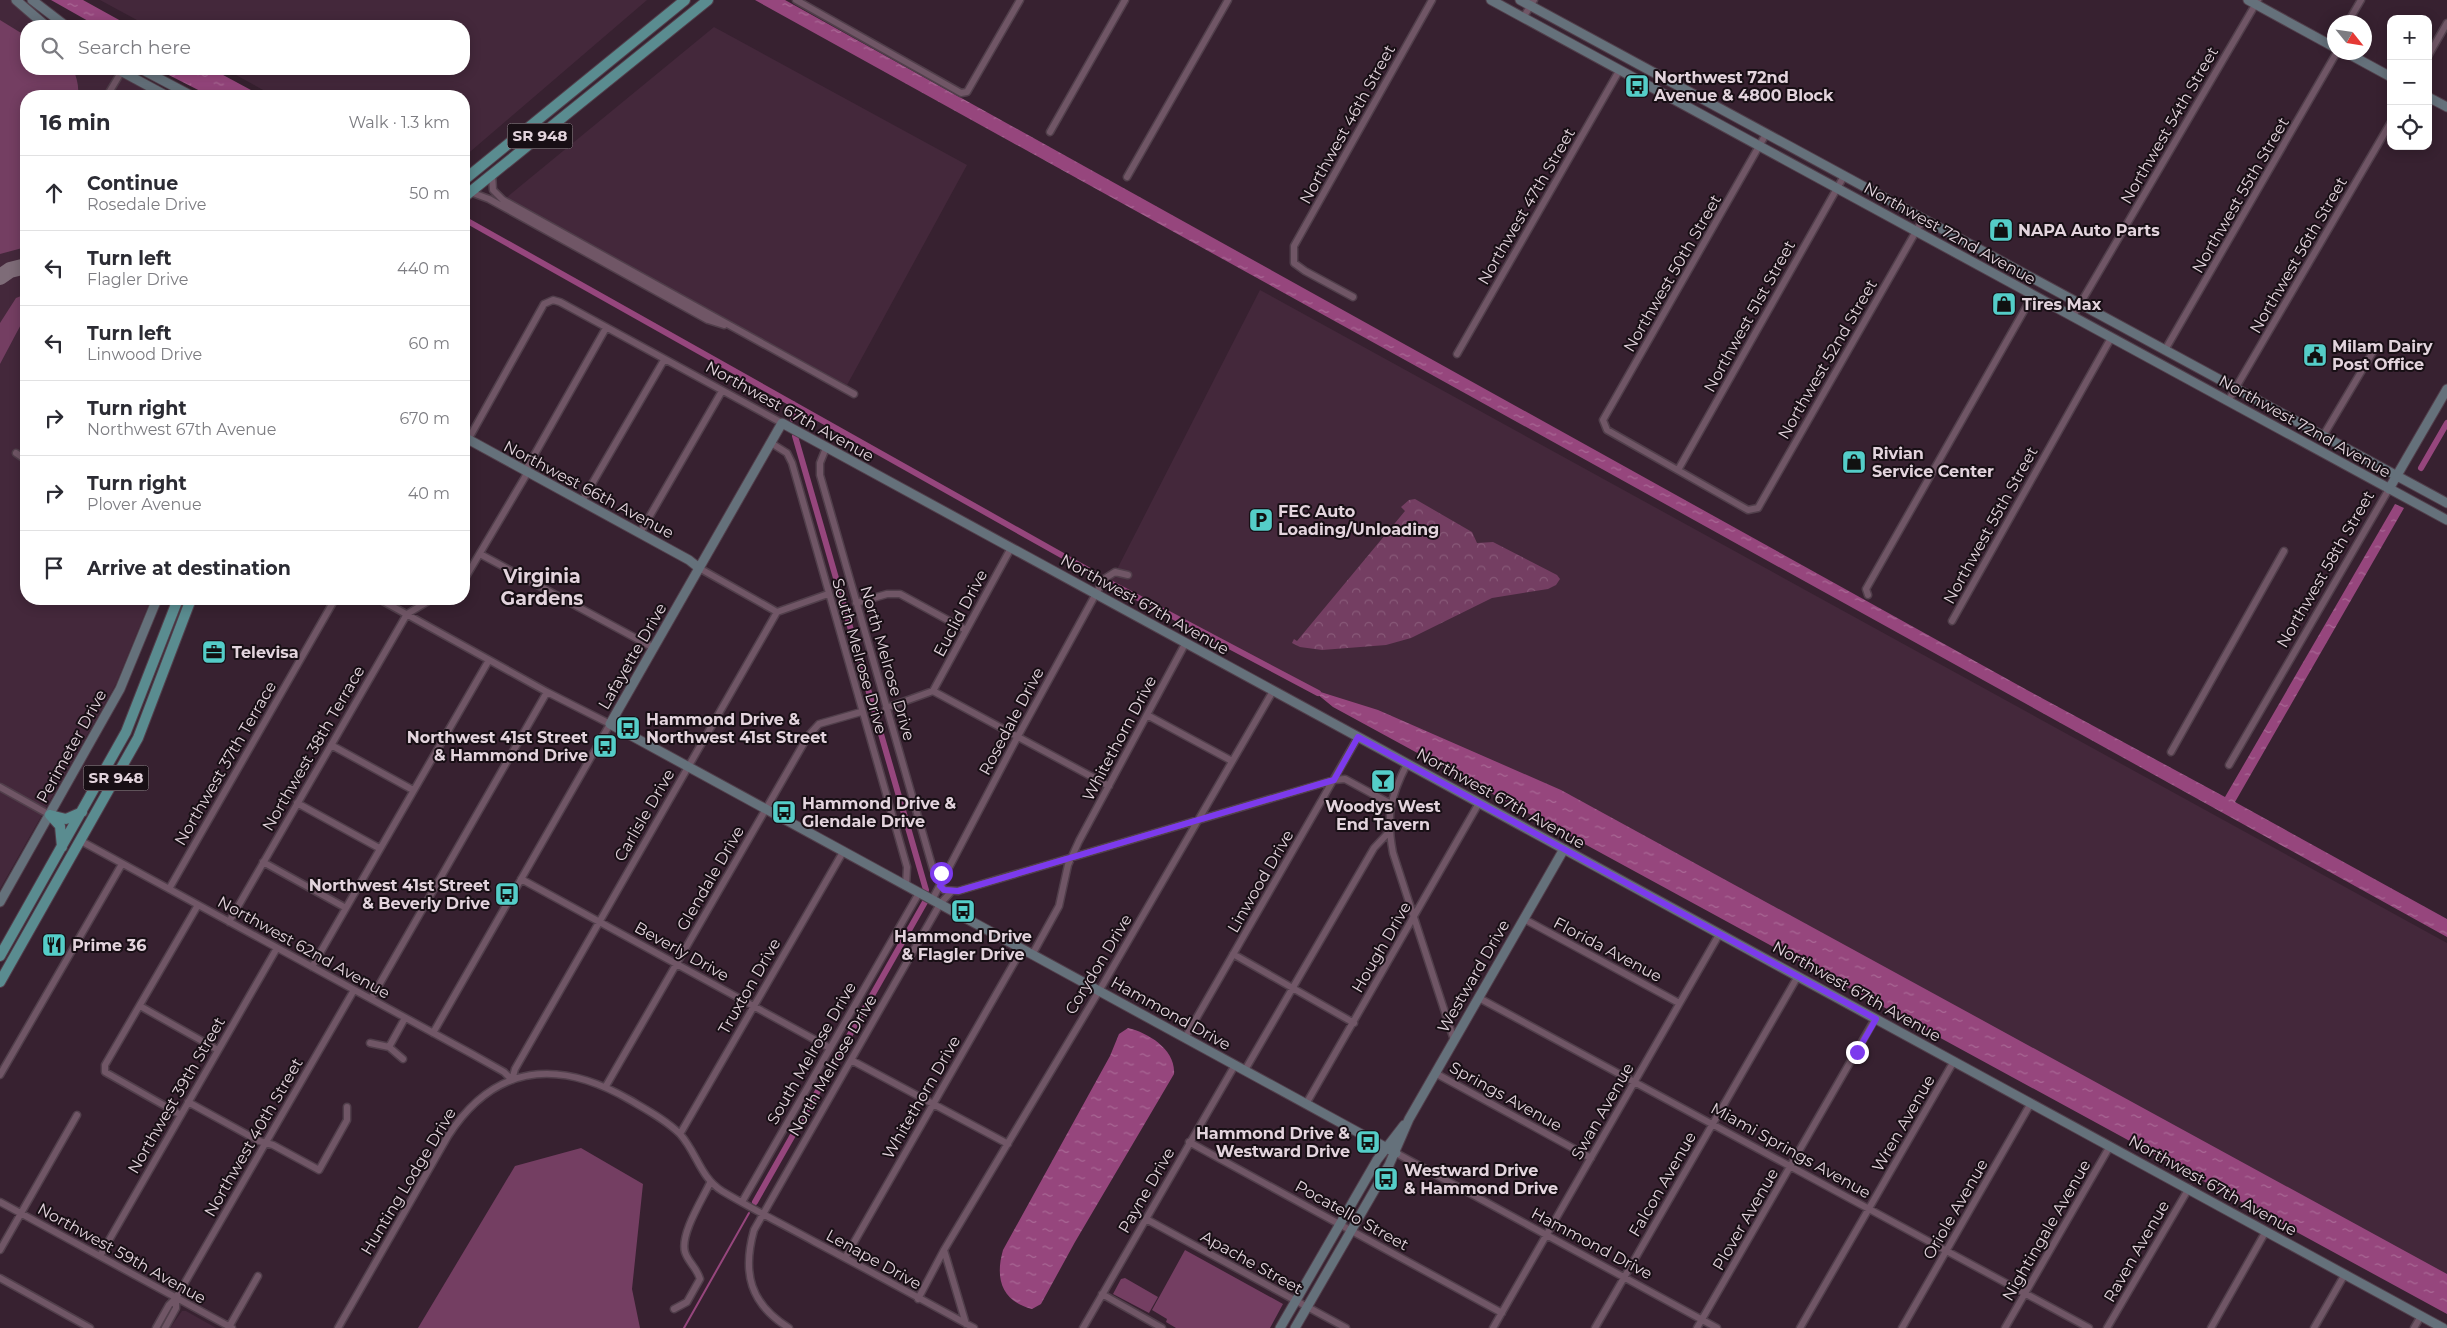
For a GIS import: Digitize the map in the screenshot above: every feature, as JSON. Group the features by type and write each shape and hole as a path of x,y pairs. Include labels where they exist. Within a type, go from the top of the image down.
{"main road":[{"name":"SR 948","path":"470,175 685,0"},
{"name":"SR 948","path":"470,192 708,0"},
{"name":"SR 948","path":"0,956 82,812 136,710 176,605"},
{"name":"SR 948","path":"0,982 134,746 189,605"},
{"path":"136,710 148,714"},
{"path":"50,816 66,819 82,812"},
{"path":"50,816 60,826 62,847"}],"street":[{"path":"16,0 39,20"},
{"path":"32,0 58,20"},
{"path":"796,0 961,93 967,92 1020,0"},
{"path":"1050,132 1126,0"},
{"path":"1127,177 1228,0"},
{"name":"Northwest 46th Street","path":"1353,297 1294,263 1294,246 1432,0"},
{"name":"Northwest 72nd Avenue","path":"1491,0 2447,520"},
{"name":"Northwest 72nd Avenue","path":"1520,0 1532,3 1668,82 2447,503"},
{"path":"2352,15 2361,0"},
{"path":"2254,1 2327,43"},
{"name":"Northwest 54th Street","path":"2073,316 2254,1"},
{"path":"1523,18 1532,3"},
{"path":"2432,49 2447,23"},
{"name":"Northwest 55th Street","path":"2165,350 2332,60"},
{"path":"2360,60 2387,75"},
{"name":"Northwest 47th Street","path":"1457,354 1619,71"},
{"path":"110,90 118,75"},
{"path":"129,75 156,90"},
{"path":"152,75 181,90"},
{"path":"1653,89 1661,88 1668,82"},
{"path":"2432,99 2447,107"},
{"name":"Northwest 56th Street","path":"2228,401 2387,129"},
{"name":"Northwest 50th Street","path":"1678,470 1608,430 1604,426 1603,420 1766,134"},
{"path":"492,174 494,190 503,200 854,394"},
{"name":"Northwest 51st Street","path":"1678,470 1844,176"},
{"path":"470,196 489,199 708,320 728,326"},
{"name":"Northwest 52nd Street","path":"1678,470 1748,510 1758,508 1923,219"},
{"path":"1868,595 1866,589 2033,295"},
{"name":"Northwest 67th Avenue","path":"470,431 544,304 550,301 558,301 2443,1328"},
{"path":"470,570 606,328"},
{"name":"Northwest 55th Street","path":"1952,620 2111,338"},
{"path":"2323,436 2377,345"},
{"path":"582,501 664,360"},
{"name":"Northwest 58th Street","path":"2229,765 2447,389"},
{"path":"640,533 722,391"},
{"name":"Lafayette Drive","path":"433,1033 782,423"},
{"name":"Northwest 66th Avenue","path":"470,440 689,560 699,568"},
{"name":"South Melrose Drive","path":"770,443 787,453 790,458 861,712 907,867 906,886"},
{"name":"North Melrose Drive","path":"826,448 820,463 820,475 933,869 940,886"},
{"path":"16,454 20,456"},
{"name":"Euclid Drive","path":"934,691 1011,548"},
{"path":"2171,752 2284,551"},
{"path":"480,554 654,648"},
{"path":"699,568 777,612 828,594"},
{"name":"Rosedale Drive","path":"936,902 940,886 948,870 1095,595 1110,573 1115,572 1128,575"},
{"path":"856,602 887,594 900,594 966,630"},
{"name":"Perimeter Drive","path":"0,902 120,689 155,605"},
{"name":"Northwest 37th Terrace","path":"169,889 332,605"},
{"path":"390,605 547,692 610,724"},
{"name":"Northwest 38th Terrace","path":"229,922 407,614 422,605"},
{"name":"Carlisle Drive","path":"512,1080 515,1069 598,921 777,612"},
{"name":"Whitethorn Drive","path":"1032,955 1059,906 1068,865 1074,856 1079,841 1185,644"},
{"path":"312,967 489,660"},
{"path":"886,708 934,691 1109,786"},
{"name":"Corydon Drive","path":"918,1299 944,1250 1273,691"},
{"path":"371,999 547,692"},
{"name":"Glendale Drive","path":"606,1086 814,729 819,724 861,712"},
{"path":"1147,715 1232,761"},
{"name":"Hammond Drive","path":"610,724 1718,1328"},
{"name":"Linwood Drive","path":"1185,1038 1358,737"},
{"path":"331,745 413,790"},
{"path":"1407,764 1394,790 1390,804 1389,832 1393,854 1454,1040"},
{"path":"936,902 951,892 1334,780 1344,779 1390,804"},
{"path":"0,787 50,816"},
{"path":"297,803 380,848"},
{"name":"Hough Drive","path":"1306,1104 1479,803"},
{"path":"1245,1070 1374,848 1389,832"},
{"name":"Northwest 62nd Avenue","path":"81,841 504,1072 512,1080"},
{"name":"Westward Drive","path":"1295,1328 1396,1153 1409,1119 1564,849"},
{"name":"Truxton Drive","path":"680,1134 843,852"},
{"path":"263,862 346,908"},
{"path":"0,1075 122,864"},
{"path":"933,869 941,873 948,870"},
{"name":"Beverly Drive","path":"521,879 830,1048"},
{"path":"940,886 944,890 951,892"},
{"name":"South Melrose Drive","path":"742,1202 919,893"},
{"name":"North Melrose Drive","path":"762,1213 851,1060 936,902"},
{"path":"181,1115 105,1072 105,1065 198,905"},
{"name":"Florida Avenue","path":"1524,919 1679,1003"},
{"name":"Swan Avenue","path":"1493,1328 1720,933"},
{"name":"Northwest 39th Street","path":"100,1256 277,948"},
{"name":"Whitethorn Drive","path":"845,1258 1022,950"},
{"path":"1233,954 1354,1023"},
{"name":"Falcon Avenue","path":"1595,1328 1798,976"},
{"name":"Northwest 40th Street","path":"156,1328 169,1305 176,1298 354,990"},
{"name":"Miami Springs Avenue","path":"1479,998 2088,1328"},
{"path":"140,1006 218,1050"},
{"path":"389,1047 405,1018"},
{"name":"Plover Avenue","path":"1697,1328 1876,1019"},
{"path":"370,1043 389,1047 402,1059"},
{"path":"851,1060 1008,1144"},
{"name":"Wren Avenue","path":"1800,1328 1954,1061"},
{"name":"Payne Drive","path":"1083,1328 1235,1065"},
{"name":"Springs Avenue","path":"1435,1073 1590,1158"},
{"name":"Hunting Lodge Drive","path":"338,1328 456,1124 478,1100 512,1080 538,1075 562,1074 606,1086 664,1120 680,1134 710,1183 762,1213"},
{"path":"188,1102 259,1141 266,1142 319,1170 347,1120 347,1108"},
{"name":"Oriole Avenue","path":"1902,1328 2032,1103"},
{"path":"0,1250 77,1115"},
{"name":"Westward Drive","path":"1280,1328 1385,1147 1409,1119"},
{"name":"Pocatello Street","path":"1189,1142 1502,1313"},
{"name":"Nightingale Avenue","path":"2005,1328 2110,1146"},
{"path":"674,1309 687,1302 700,1279 698,1271 685,1253 683,1239 710,1183"},
{"name":"Raven Avenue","path":"2107,1328 2189,1188"},
{"name":"Northwest 59th Avenue","path":"0,1202 231,1327"},
{"path":"762,1213 754,1230 748,1256 753,1289 768,1313 789,1328"},
{"name":"Lenape Drive","path":"762,1213 974,1328"},
{"name":"Apache Street","path":"1146,1219 1295,1302 1346,1328"},
{"path":"2211,1328 2266,1231"},
{"path":"944,1250 966,1324"},
{"path":"2314,1328 2345,1274"},
{"path":"231,1327 258,1276"},
{"path":"0,1278 90,1328"},
{"path":"1102,1294 1162,1328"},
{"name":"Northwest 40th Street","path":"165,1328 176,1308 176,1298"},
{"path":"2414,1328 2421,1316"}],"shaded area":[{"path":"0,0 10,0 32,20 20,20 20,75 120,75 149,90 20,90 20,605 149,605 116,684 0,889"},
{"path":"100,0 647,0 470,152 470,90 263,90 236,75 470,75 470,20 137,20"},
{"path":"714,27 967,165 847,385 506,198"},
{"path":"1260,290 2447,943 2447,1281 1110,583"},
{"path":"182,1311 186,1311 216,1328 170,1328"}],"green space":[{"path":"0,20 20,32 20,75 76,75 78,90 20,90 20,249 0,254"},
{"path":"20,296 20,326 0,364 0,323 16,298"},
{"path":"1415,499 1472,532 1477,543 1493,542 1557,575 1560,579 1556,585 1548,589 1492,598 1411,638 1386,645 1322,650 1300,647 1292,643 1294,639 1297,641 1405,511 1401,507 1409,500"},
{"path":"581,1148 643,1184 632,1289 640,1328 418,1328 515,1166"},
{"path":"1185,1250 1283,1304 1270,1328 1176,1328 1166,1322 1167,1319 1152,1310"},
{"path":"1125,1278 1158,1297 1149,1313 1113,1294 1121,1279"}],"water":[{"path":"51,0 83,0 119,20 86,20"},
{"path":"755,0 785,0 2027,690 2225,797 2395,504 2404,508 2235,802 2447,919 2447,937"},
{"path":"169,75 223,75 251,90 198,90"},
{"path":"1311,689 1378,710 1561,790 2447,1274 2447,1314 1333,707"},
{"path":"1128,1028 1152,1038 1166,1050 1171,1057 1174,1074 1075,1242 1041,1304 1032,1309 1013,1300 1003,1287 1000,1279 1000,1270 1003,1250 1110,1056 1119,1034"}],"waterway":[{"path":"470,222 1097,575"},
{"path":"793,404 793,419"},
{"path":"2421,468 2447,423"},
{"path":"795,436 926,890"},
{"path":"1110,583 1318,693"},
{"path":"755,1202 925,902"},
{"path":"684,1328 749,1213"}],"taxiway":[{"path":"0,277 10,270 20,268"}],"place":[{"name":"Northwest 72nd Avenue & 4800 Block","path":"1637,86"},
{"name":"NAPA Auto Parts","path":"2001,230"},
{"name":"Tires Max","path":"2004,304"},
{"name":"Milam Dairy Post Office","path":"2315,355"},
{"name":"Rivian Service Center","path":"1854,462"},
{"name":"FEC Auto Loading/Unloading","path":"1261,520"},
{"name":"Televisa","path":"214,652"},
{"name":"Hammond Drive & Northwest 41st Street","path":"628,728"},
{"name":"Northwest 41st Street & Hammond Drive","path":"605,746"},
{"name":"Woodys West End Tavern","path":"1383,781"},
{"name":"Hammond Drive & Glendale Drive","path":"784,812"},
{"name":"Northwest 41st Street & Beverly Drive","path":"507,894"},
{"name":"Hammond Drive & Flagler Drive","path":"963,911"},
{"name":"Prime 36","path":"54,945"},
{"name":"Hammond Drive & Westward Drive","path":"1368,1142"},
{"name":"Westward Drive & Hammond Drive","path":"1386,1179"}],"district":[{"name":"Virginia Gardens","path":"542,587"}],"route":[{"path":"941,873 948,870 940,886 948,892 958,891 1334,780 1358,737 1876,1019 1857,1052"}]}
